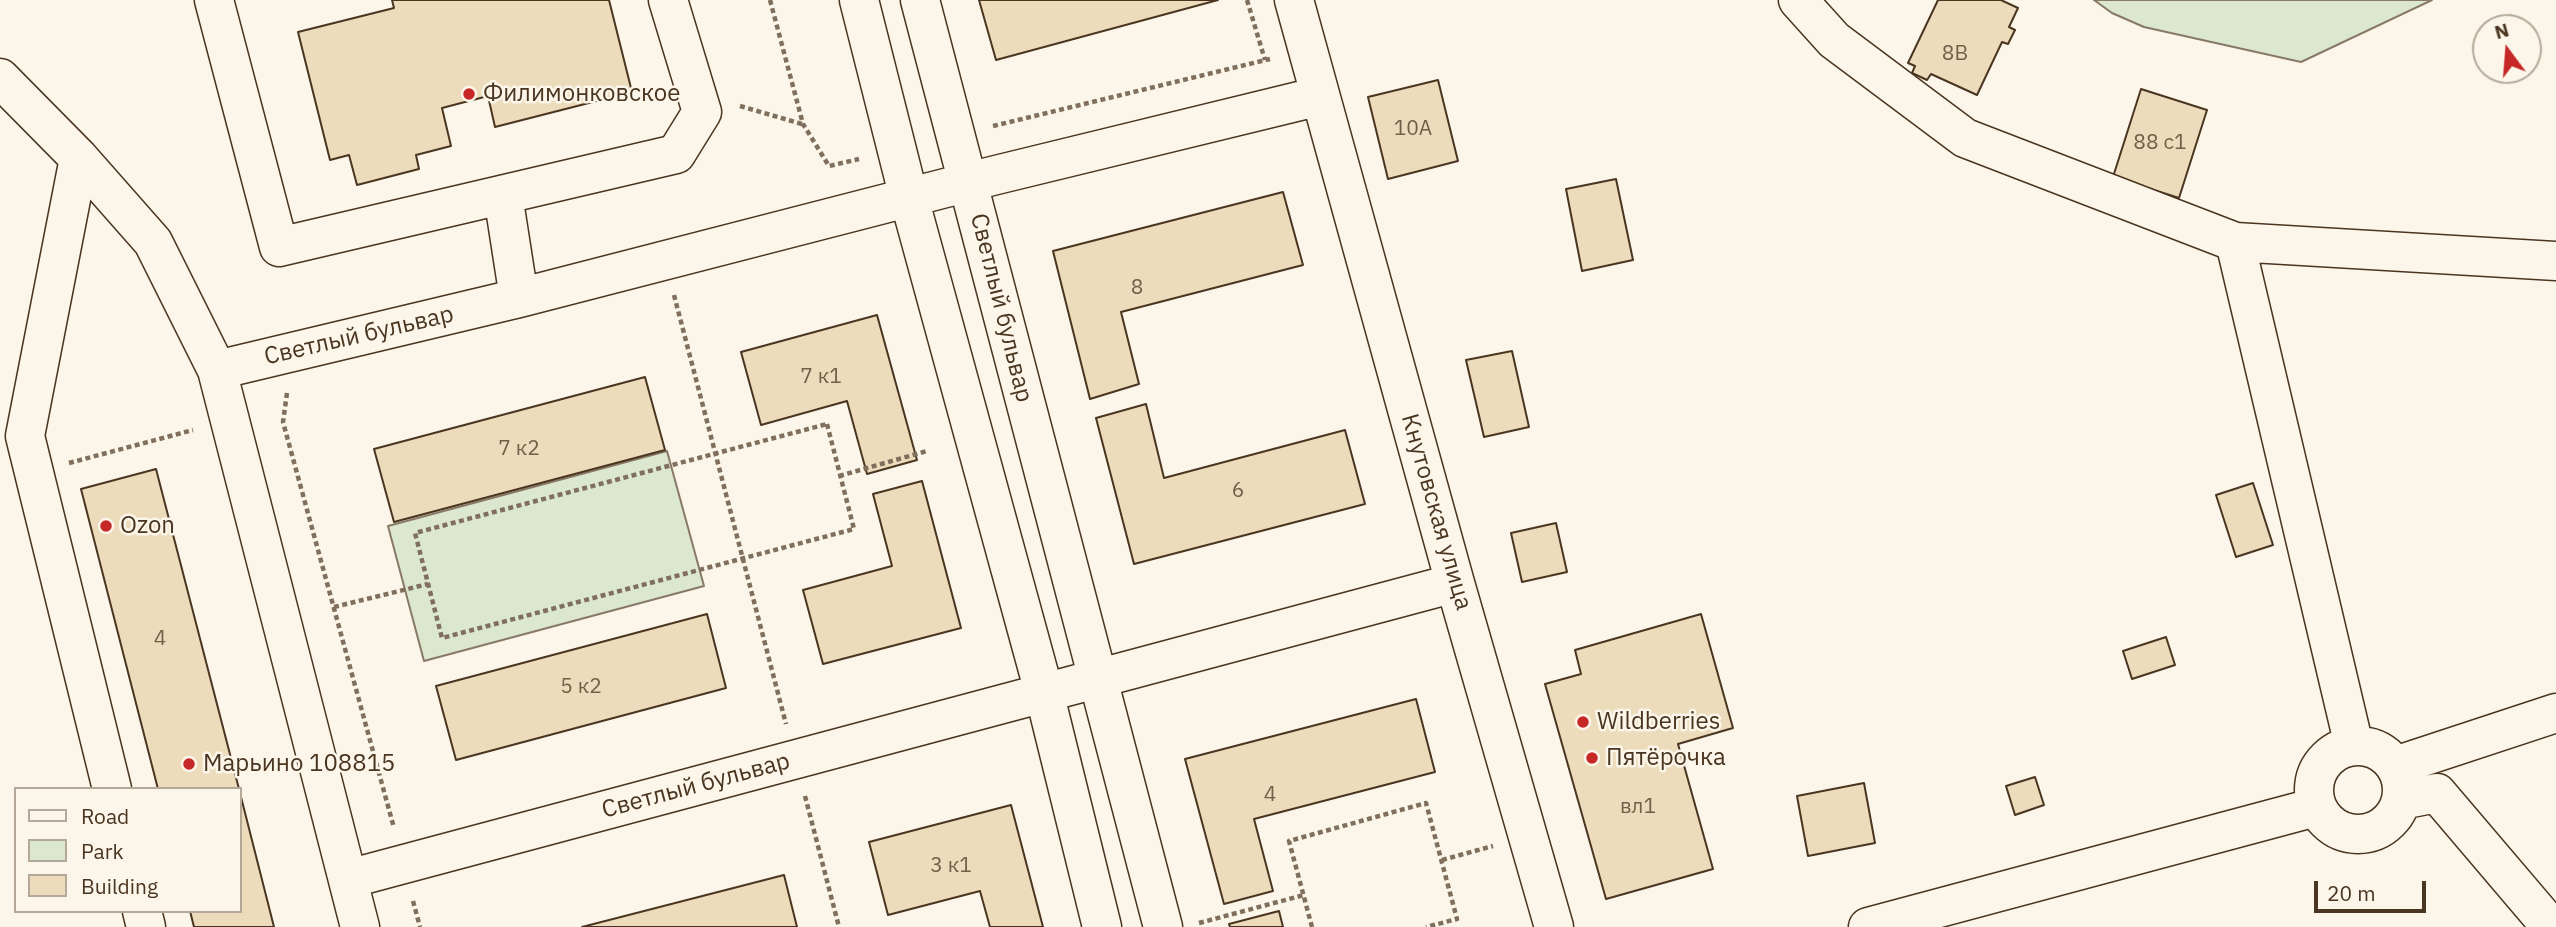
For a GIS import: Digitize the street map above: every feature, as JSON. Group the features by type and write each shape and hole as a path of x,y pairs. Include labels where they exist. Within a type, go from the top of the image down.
{"street":[{"path":"214,0 279,247 432,209 676,154 702,113 668,0"},
{"path":"859,0 909,198 1044,692 1102,927"},
{"name":"Светлый бульвар","path":"920,0 1163,927"},
{"name":"Кнутовская улица","path":"1294,0 1553,927"},
{"path":"1798,0 1835,40 1965,138 2235,242 2556,261"},
{"path":"0,78 79,158 153,242 217,370 360,927"},
{"name":"Светлый бульвар","path":"217,370 519,298 969,182 1320,96"},
{"path":"79,158 25,436 112,787"},
{"path":"503,195 519,298"},
{"path":"2235,242 2354,746"},
{"name":"Светлый бульвар","path":"348,879 1455,583"},
{"path":"2398,783 2556,713"},
{"path":"2354,746 2370,748 2384,755 2398,783 2395,814 2384,827 2370,834 2353,835 2337,830 2325,821 2316,807 2313,791 2316,774 2325,760 2338,750 2354,746"},
{"path":"2398,783 2437,793 2551,927"},
{"path":"1868,927 2316,807"}],"path":[{"path":"770,0 803,124 829,166 897,150"},
{"path":"1247,0 1265,60"},
{"path":"957,135 1307,49"},
{"path":"702,113 739,106 803,124"},
{"path":"665,261 839,927"},
{"path":"293,352 283,422 420,927"},
{"path":"34,472 229,420 283,422"},
{"path":"827,424 839,475 854,530 442,638 415,533 827,424"},
{"path":"839,475 928,451"},
{"path":"334,607 428,584"},
{"path":"1312,927 1289,841 1426,803 1457,919 1426,927"},
{"path":"1442,860 1487,848"},
{"path":"1202,922 1304,895"}],"green space":[{"path":"2094,0 2432,0 2301,62 2144,27 2112,13"},
{"path":"667,451 704,586 424,661 388,526"}],"building":[{"name":"Филимонковское","path":"392,0 609,0 632,92 495,127 488,96 442,108 451,146 416,155 419,169 357,185 349,155 330,160 298,32 394,8"},
{"path":"979,0 1218,0 996,60"},
{"path":"1938,0 2001,0 2018,8 2009,27 2015,30 2008,44 2002,42 1977,95 1931,74 1927,80 1912,73 1915,66 1908,63"},
{"path":"1438,80 1458,161 1388,179 1368,97"},
{"path":"2141,89 2207,110 2179,198 2113,177"},
{"path":"1616,179 1633,260 1582,271 1566,189"},
{"path":"1283,192 1303,265 1121,312 1139,384 1090,399 1053,251"},
{"path":"877,315 917,460 867,474 847,401 761,425 741,352"},
{"path":"1512,351 1529,427 1484,437 1466,360"},
{"path":"645,377 665,450 394,522 374,449"},
{"path":"1146,404 1164,478 1345,430 1365,504 1134,564 1096,418"},
{"path":"156,469 238,787 157,787 81,489"},
{"path":"922,481 961,628 823,664 803,590 892,566 873,494"},
{"path":"2253,483 2273,545 2236,557 2216,495"},
{"path":"1556,523 1567,572 1522,582 1511,533"},
{"path":"707,614 726,688 456,760 436,686"},
{"path":"1701,614 1733,728 1678,744 1713,869 1606,899 1545,684 1581,674 1575,650"},
{"path":"2166,637 2175,665 2132,679 2123,651"},
{"path":"1416,699 1435,772 1254,819 1273,891 1224,904 1185,759"},
{"path":"2035,777 2044,805 2015,815 2006,786"},
{"path":"1864,783 1875,843 1808,856 1797,796"},
{"path":"242,801 274,927 194,927 190,913 242,913"},
{"path":"1011,805 1043,927 990,927 980,891 888,915 869,842"},
{"path":"784,875 797,927 582,927"},
{"path":"1279,911 1283,927 1230,927 1229,924"}],"place":[{"name":"Филимонковское","path":"469,94"},
{"name":"Ozon","path":"106,526"},
{"name":"Wildberries","path":"1583,722"},
{"name":"Пятёрочка","path":"1592,758"},
{"name":"Марьино 108815","path":"189,764"}]}
